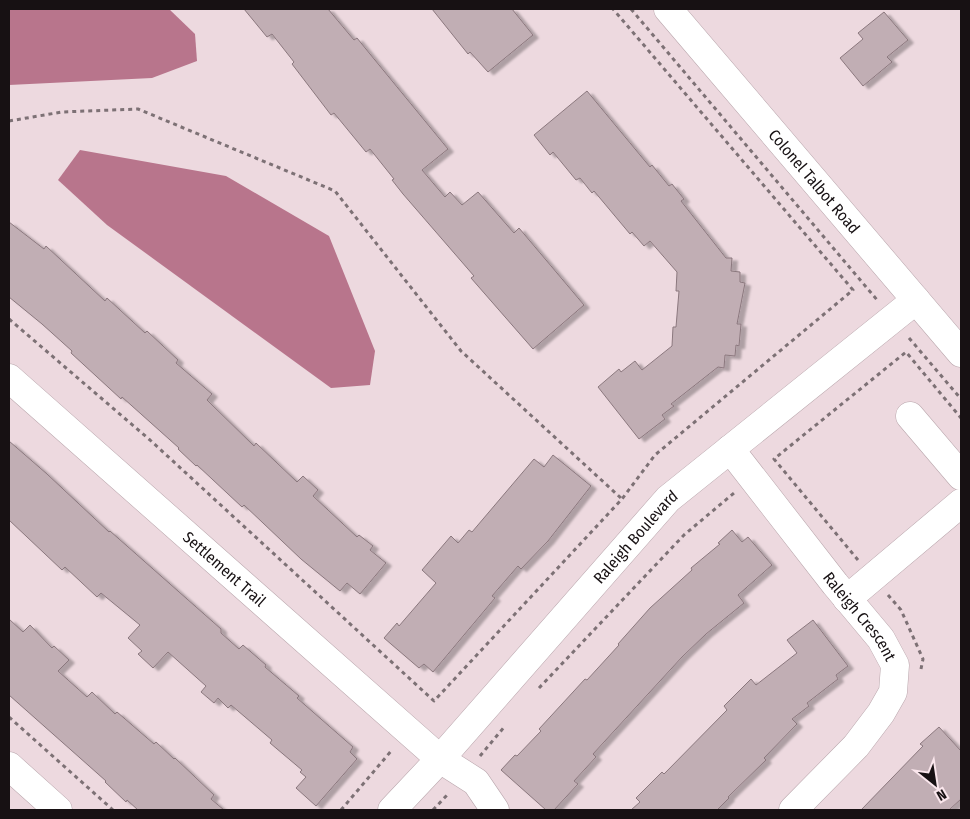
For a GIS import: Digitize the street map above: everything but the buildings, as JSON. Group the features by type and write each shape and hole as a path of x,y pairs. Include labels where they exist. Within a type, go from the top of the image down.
{"street":[{"name":"Colonel Talbot Road","path":"668,9 961,354"},
{"name":"Raleigh Boulevard","path":"392,810 440,759 668,499 916,300"},
{"name":"Settlement Trail","path":"9,378 440,759"},
{"path":"910,416 961,476"},
{"name":"Raleigh Crescent","path":"730,449 847,599 881,639 895,665 893,692 882,713 856,746 793,810"},
{"path":"847,599 961,503"},
{"path":"440,759 476,782 495,810"},
{"path":"9,766 58,810"}],"path":[{"path":"9,319 150,440 434,701 622,499 655,455 853,290 614,9"},
{"path":"631,9 961,400"},
{"path":"9,121 62,112 138,109 335,191 461,351 622,499"},
{"path":"537,689 684,534 751,478"},
{"path":"9,717 113,810"},
{"path":"433,810 506,725"}],"shaded area":[{"path":"9,9 169,9 195,34 197,61 152,78 9,85"},
{"path":"80,150 226,176 329,236 375,351 370,385 331,388 107,225 58,180"}]}
